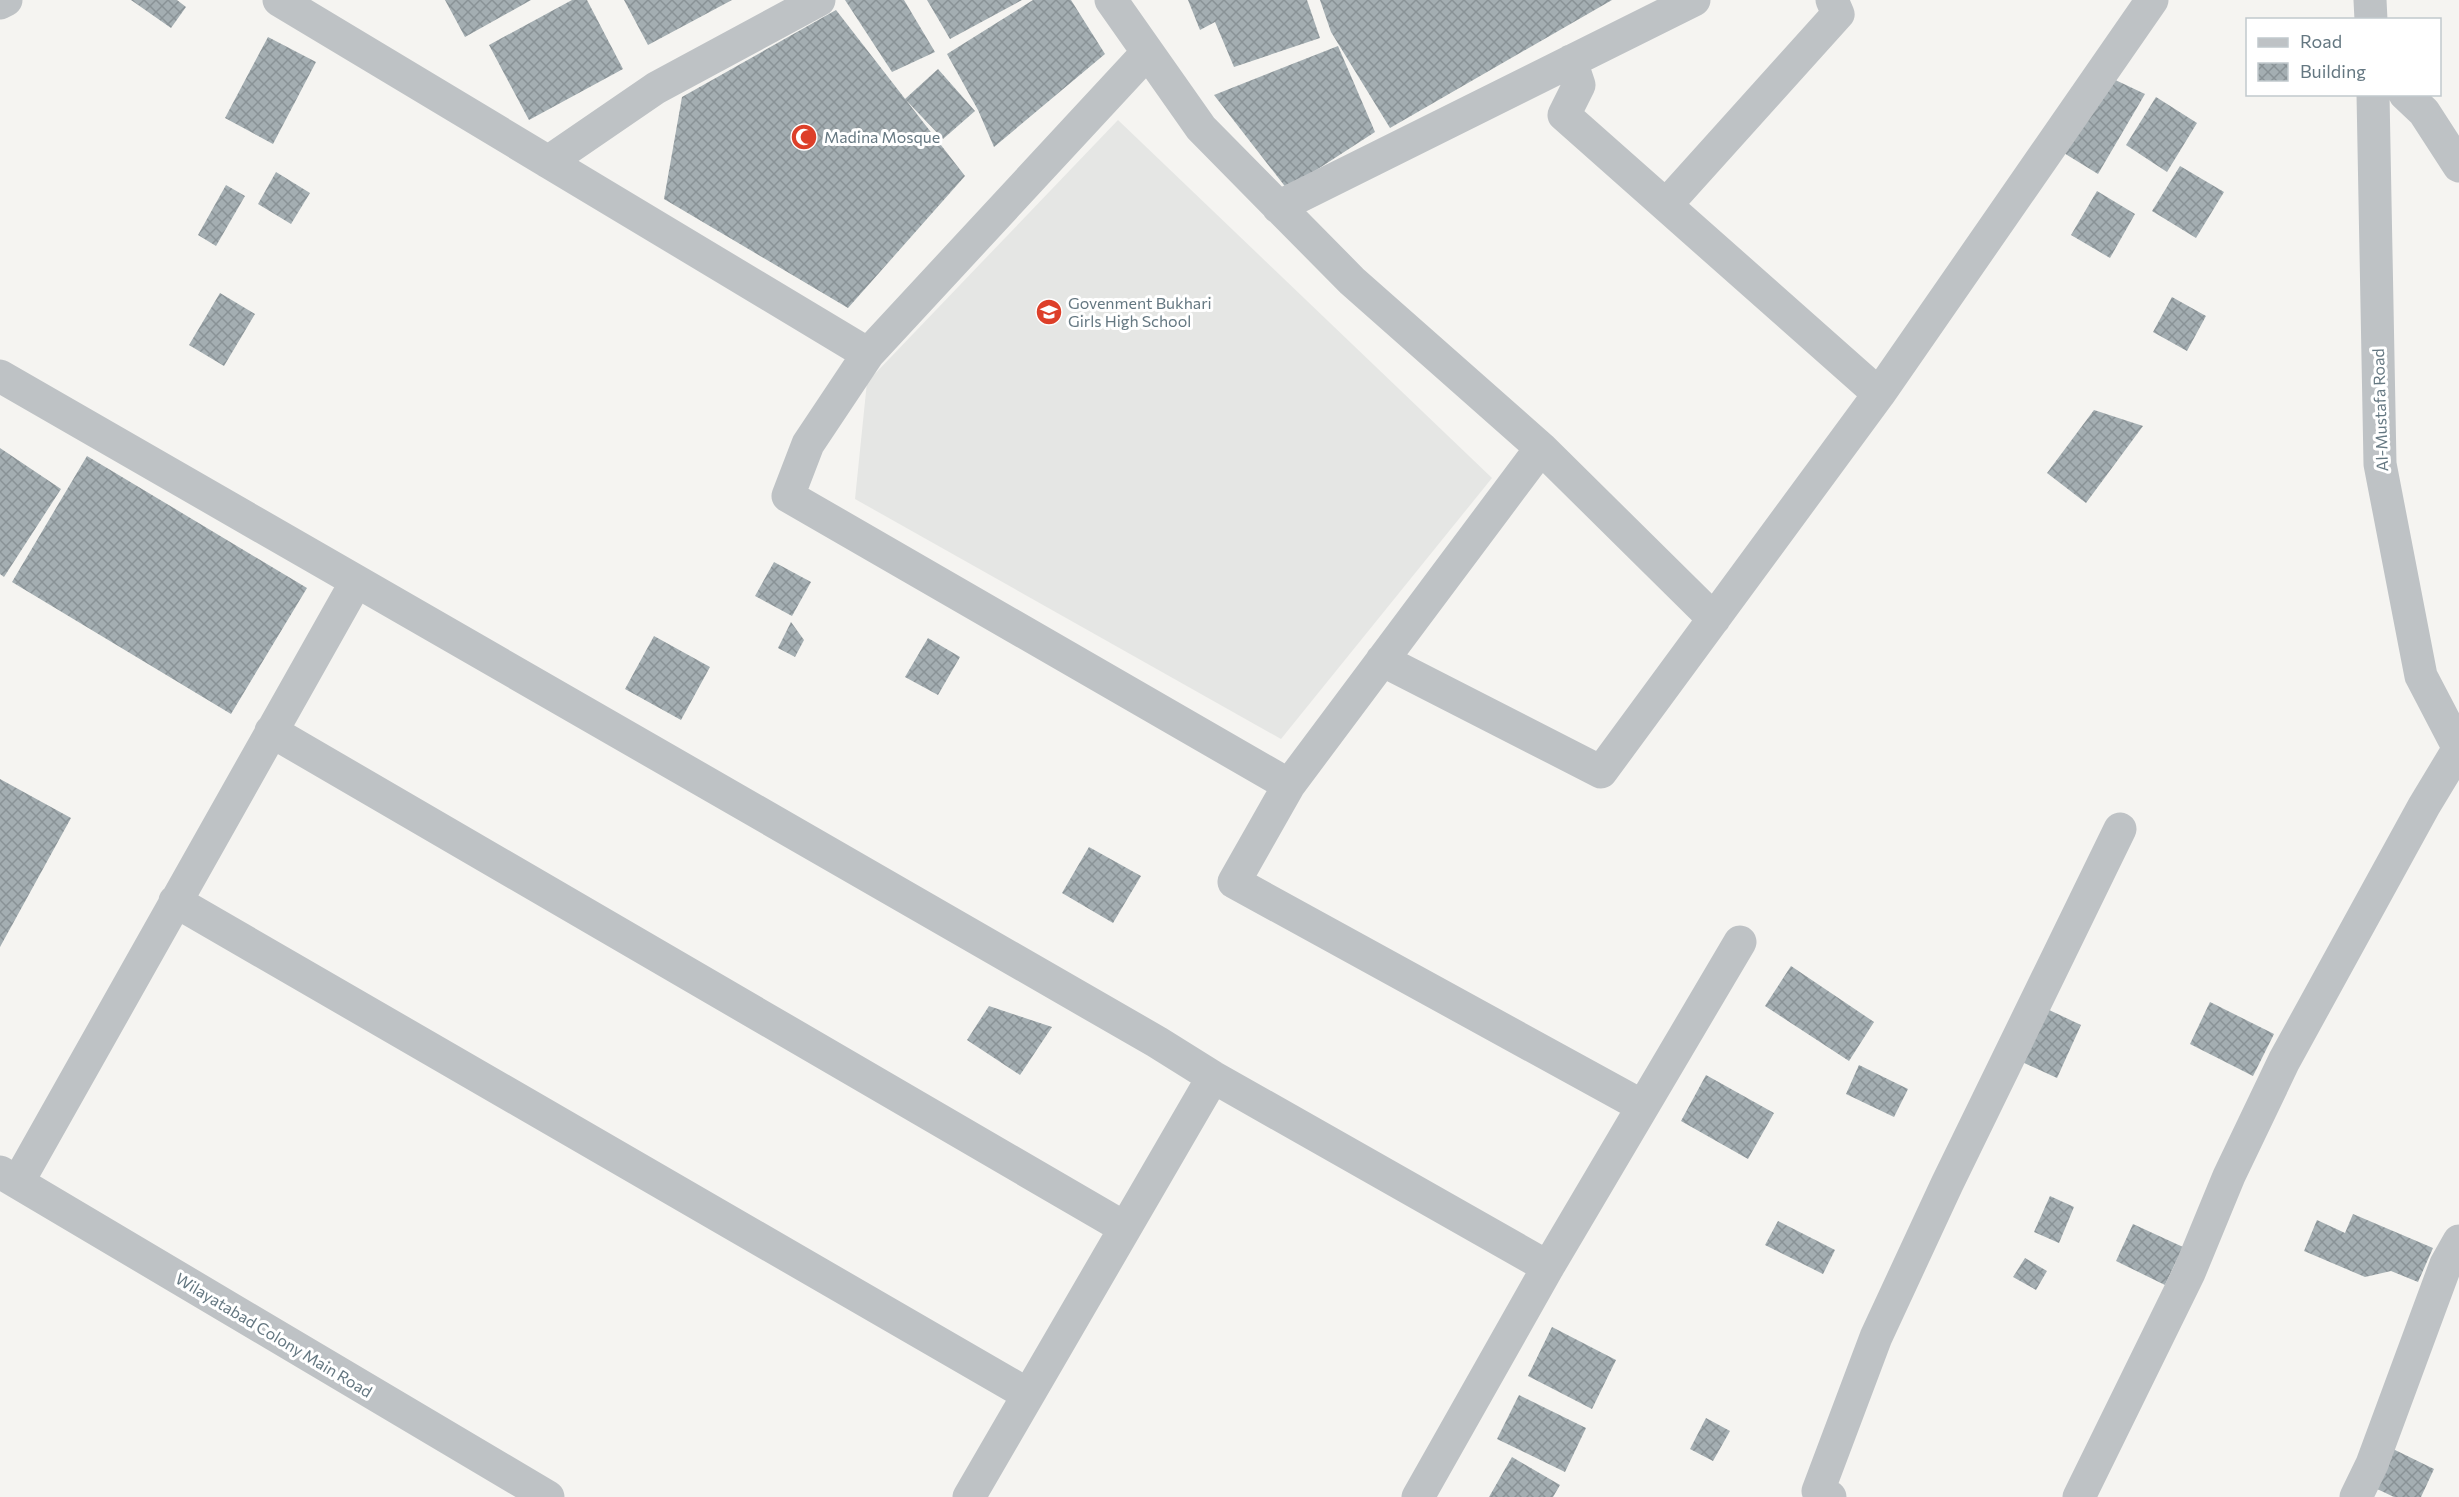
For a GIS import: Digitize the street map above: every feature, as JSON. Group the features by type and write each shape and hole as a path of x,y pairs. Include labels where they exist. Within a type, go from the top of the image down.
{"street":[{"path":"0,3 6,0"},
{"path":"279,0 868,354"},
{"path":"548,162 656,88 819,0"},
{"path":"1666,205 1838,14 1832,0"},
{"path":"1382,660 1601,772 1879,394 2152,0"},
{"path":"2370,0 2371,18"},
{"path":"1278,207 1571,61 1681,3"},
{"path":"1125,4 1147,53 1201,128 1352,281 1541,448 1714,619"},
{"path":"1147,53 868,354 808,444 788,496 1289,784"},
{"path":"1571,61 1579,85 1564,116 1879,394"},
{"name":"Al-Mustafa Road","path":"2373,96 2380,464 2421,676 2459,748"},
{"path":"2407,96 2424,112 2459,166"},
{"path":"0,376 1548,1268"},
{"path":"1541,448 1289,784 1234,882 1642,1106"},
{"path":"9,1177 175,901 356,582"},
{"path":"272,731 1125,1228"},
{"path":"2079,1497 2189,1274 2229,1176 2284,1061 2424,806 2459,748"},
{"path":"1823,1495 1881,1326 2120,829"},
{"path":"175,901 1027,1394"},
{"path":"1418,1497 1548,1268 1740,942"},
{"path":"969,1497 1213,1077"},
{"name":"Wilayatabad Colony Main Road","path":"9,1177 548,1497"},
{"path":"2356,1497 2372,1464 2446,1264 2459,1241"}],"shaded area":[{"path":"1118,120 1492,478 1281,739 855,499 867,382"}],"building":[{"path":"131,0 177,0 186,7 171,28"},
{"path":"445,0 531,0 465,37"},
{"path":"572,0 587,0 623,69 529,120 489,45"},
{"path":"624,0 732,0 648,45"},
{"path":"845,0 904,0 935,52 892,72"},
{"path":"927,0 1022,0 950,39"},
{"path":"1033,0 1071,0 1105,54 994,147 978,110 947,54"},
{"path":"1188,0 1307,0 1320,38 1234,67 1215,22 1200,30"},
{"path":"1320,0 1612,0 1390,128 1331,32"},
{"name":"Madina Mosque","path":"836,10 965,176 848,308 664,199 682,97"},
{"path":"268,37 316,62 273,144 225,118"},
{"path":"1338,46 1375,132 1287,189 1214,95"},
{"path":"938,69 975,111 943,139 905,99"},
{"path":"2109,77 2145,94 2098,174 2059,150"},
{"path":"2156,97 2197,123 2167,172 2126,145"},
{"path":"2180,166 2224,192 2196,238 2152,211"},
{"path":"276,172 310,193 291,224 258,204"},
{"path":"226,185 245,196 216,246 198,235"},
{"path":"2097,191 2135,214 2110,258 2071,235"},
{"path":"220,293 255,314 224,366 189,345"},
{"path":"2172,297 2206,316 2187,351 2153,332"},
{"path":"2094,410 2143,426 2086,503 2047,473"},
{"path":"0,448 61,489 4,577 0,574"},
{"path":"87,456 307,588 231,714 12,582"},
{"path":"774,562 811,582 792,616 755,596"},
{"path":"791,622 804,640 795,657 778,648"},
{"path":"654,636 710,667 681,720 625,689"},
{"path":"928,638 960,657 938,695 905,677"},
{"path":"0,779 71,818 0,947"},
{"path":"1089,847 1141,876 1113,923 1062,893"},
{"path":"1791,966 1874,1022 1849,1061 1765,1006"},
{"path":"2210,1002 2274,1034 2253,1076 2190,1044"},
{"path":"989,1006 1052,1027 1020,1075 967,1040"},
{"path":"2047,1009 2081,1025 2057,1078 2022,1062"},
{"path":"1859,1065 1908,1089 1894,1117 1846,1094"},
{"path":"1706,1075 1774,1113 1748,1159 1681,1121"},
{"path":"2050,1196 2074,1207 2059,1243 2034,1232"},
{"path":"2353,1214 2433,1248 2418,1282 2391,1271 2365,1277 2304,1251 2317,1220 2345,1233"},
{"path":"1778,1221 1835,1250 1823,1274 1765,1245"},
{"path":"2133,1224 2183,1247 2165,1285 2116,1261"},
{"path":"2025,1258 2047,1271 2036,1290 2013,1277"},
{"path":"1552,1327 1616,1360 1592,1409 1528,1376"},
{"path":"1519,1395 1586,1428 1565,1472 1497,1439"},
{"path":"1706,1418 1730,1431 1713,1461 1690,1449"},
{"path":"2393,1449 2434,1469 2421,1497 2394,1497 2375,1488"},
{"path":"1512,1457 1560,1485 1553,1497 1489,1497"}],"place":[{"name":"Madina Mosque","path":"804,137"},
{"name":"Govenment Bukhari Girls High School","path":"1049,312"}]}
